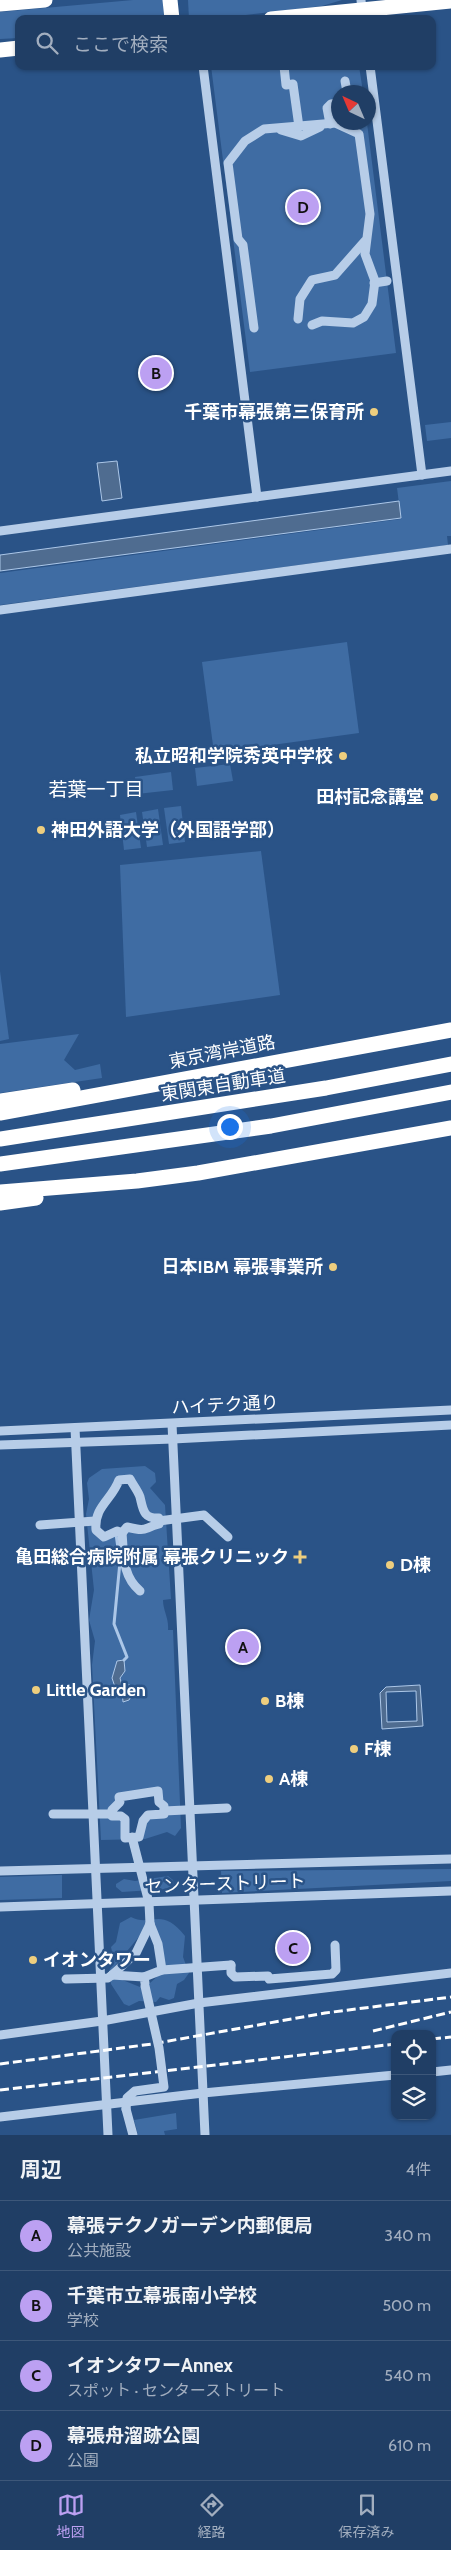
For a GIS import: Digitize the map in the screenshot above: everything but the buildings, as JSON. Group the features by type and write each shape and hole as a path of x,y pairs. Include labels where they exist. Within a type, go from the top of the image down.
{"highway":[{"path":"1,3 45,0"},
{"path":"170,0 172,15"},
{"path":"311,15 451,1"},
{"path":"0,50 15,48"},
{"name":"東京湾岸道路","path":"0,1113 296,1057 451,1030"},
{"path":"0,1101 296,1057"},
{"name":"東関東自動車道","path":"0,1138 326,1088 451,1064"},
{"path":"0,1164 271,1126 451,1092"},
{"path":"0,1192 146,1180 281,1160 451,1128"},
{"path":"0,1203 68,1194 108,1183"}],"street":[{"path":"204,70 257,497"},
{"path":"284,70 286,85 293,84 299,127"},
{"path":"371,70 422,475"},
{"path":"345,80 346,85"},
{"path":"325,125 327,108 331,104"},
{"path":"276,128 301,136 325,125"},
{"path":"254,328 243,245 238,239 228,163 245,141 264,130 331,125"},
{"path":"312,325 322,322 349,323 359,320 370,309 374,277 365,259 370,214 358,130"},
{"path":"298,318 300,299 312,280 330,278 354,255 367,238"},
{"path":"354,255 365,259"},
{"path":"374,283 387,281"},
{"path":"0,531 451,471"},
{"path":"0,610 451,549"},
{"name":"ハイテク通り","path":"0,1431 451,1410"},
{"path":"172,1424 205,2135"},
{"name":"ハイテク通り","path":"0,1445 76,1444 451,1425"},
{"path":"75,1428 108,2135"},
{"path":"122,1533 117,1531 107,1536 100,1535 96,1530 95,1521 97,1513 116,1489 119,1480 130,1479 140,1497 142,1510 150,1518 159,1518 159,1521"},
{"path":"159,1521 204,1515 228,1538"},
{"path":"40,1524 95,1521"},
{"path":"140,1591 132,1583 125,1566 122,1533 127,1527 133,1530 149,1530 159,1524 159,1521"},
{"path":"112,1814 112,1810 120,1802 119,1797 152,1791 158,1791 159,1802 164,1806 164,1811"},
{"path":"53,1814 112,1814 112,1816 121,1816 125,1819 125,1838 139,1837 146,1817 164,1814 164,1811 227,1808"},
{"path":"132,1837 149,1903 150,1924 158,1944 162,1970"},
{"name":"センターストリート","path":"0,1871 451,1859"},
{"name":"センターストリート","path":"0,1908 451,1891"},
{"path":"112,1976 136,1954 150,1924"},
{"path":"66,1979 108,1978 112,1976 144,1977 162,1970 231,1965 231,1973 235,1977 268,1976 269,1979 314,1977 314,1975 332,1974 336,1970 335,1945"},
{"path":"0,2035 102,2021 199,2003 451,1973"},
{"path":"133,2135 126,2106 128,2096 135,2091 164,2087 149,2020 144,1977"},
{"path":"436,2072 451,2070"},
{"path":"0,2116 106,2106 203,2093 391,2075"}],"shaded area":[{"path":"133,0 163,0 164,15 15,15 15,38 0,39 0,12"},
{"path":"188,0 342,0 322,6 247,15 189,15"},
{"path":"212,70 360,70 362,85 331,85 331,130 368,130 396,353 250,372"},
{"path":"451,422 451,438 427,441 425,425"},
{"path":"117,461 122,498 102,501 97,463"},
{"path":"451,481 451,536 447,536 448,545 0,605 0,573 401,519 397,488"},
{"path":"399,501 401,518 0,571 0,555"},
{"path":"347,642 359,733 214,753 202,662"},
{"path":"230,764 233,781 197,786 195,768"},
{"path":"171,772 173,790 137,794 135,777"},
{"path":"181,806 185,842 169,844 164,808"},
{"path":"158,809 163,845 147,847 142,812"},
{"path":"136,812 141,848 124,850 120,815"},
{"path":"261,851 280,995 126,1017 120,865"},
{"path":"0,971 9,1039 0,1041"},
{"path":"79,1034 64,1060 75,1070 100,1064 102,1078 0,1093 0,1044"},
{"path":"145,1466 155,1473 156,1482 150,1488 165,1505 171,1599 163,1600 168,1630 173,1630 181,1828 175,1836 167,1832 145,1839 101,1840 92,1665 95,1641 89,1620 94,1590 86,1514 89,1499 87,1483 89,1478 102,1469","holes":["130,1479 155,1525 100,1535 96,1530 107,1498 119,1480","158,1791 163,1814 143,1821 139,1837 125,1837 121,1816 112,1810 119,1797"]},
{"path":"124,1660 125,1671 120,1678 122,1686 130,1685 132,1695 129,1700 123,1702 122,1690 116,1690 112,1678 117,1661"},
{"path":"420,1685 423,1726 382,1729 380,1693 386,1687","holes":["416,1691 417,1721 387,1722 386,1692"]},
{"path":"451,1869 451,1881 222,1893 221,1871"},
{"path":"62,1875 62,1898 0,1900 0,1877"},
{"path":"168,1876 173,1880 174,1886 167,1889 122,1892 116,1887 116,1884 124,1879 135,1881"},
{"path":"131,1917 138,1920 163,1919 177,1927 185,1936 183,1957 189,1973 184,1980 177,1984 174,1998 169,2000 160,1997 156,2002 139,2001 129,2006 124,2004 111,1984 109,1971 114,1961 111,1947 116,1942 120,1923","holes":["155,1924 160,1974 150,1983 140,1987 120,1979 112,1969 143,1932 145,1925"]},
{"path":"176,2113 177,2129 164,2131 165,2135 138,2135 134,2120"}],"waterway":[{"path":"116,1534 120,1562 114,1624 127,1657 124,1660"}],"railway":[{"path":"0,2064 152,2044 325,2013 451,1997"},
{"path":"373,2031 451,2012"},
{"path":"436,2039 451,2037"},
{"path":"0,2090 391,2044"}],"place":[{"name":"幕張舟溜跡公園","path":"303,207"},
{"name":"千葉市立幕張南小学校","path":"156,373"},
{"name":"千葉市幕張第三保育所","path":"374,412"},
{"name":"私立昭和学院秀英中学校","path":"343,756"},
{"name":"田村記念講堂","path":"434,797"},
{"name":"神田外語大学（外国語学部）","path":"41,830"},
{"name":"日本IBM 幕張事業所","path":"333,1267"},
{"name":"亀田総合病院附属 幕張クリニック","path":"300,1557"},
{"name":"D棟","path":"390,1565"},
{"name":"幕張テクノガーデン内郵便局","path":"243,1647"},
{"name":"Little Garden","path":"36,1690"},
{"name":"B棟","path":"265,1701"},
{"name":"F棟","path":"354,1749"},
{"name":"A棟","path":"269,1779"},
{"name":"イオンタワーAnnex","path":"293,1948"},
{"name":"イオンタワー","path":"33,1960"}],"district":[{"name":"若葉一丁目","path":"96,789"}]}
